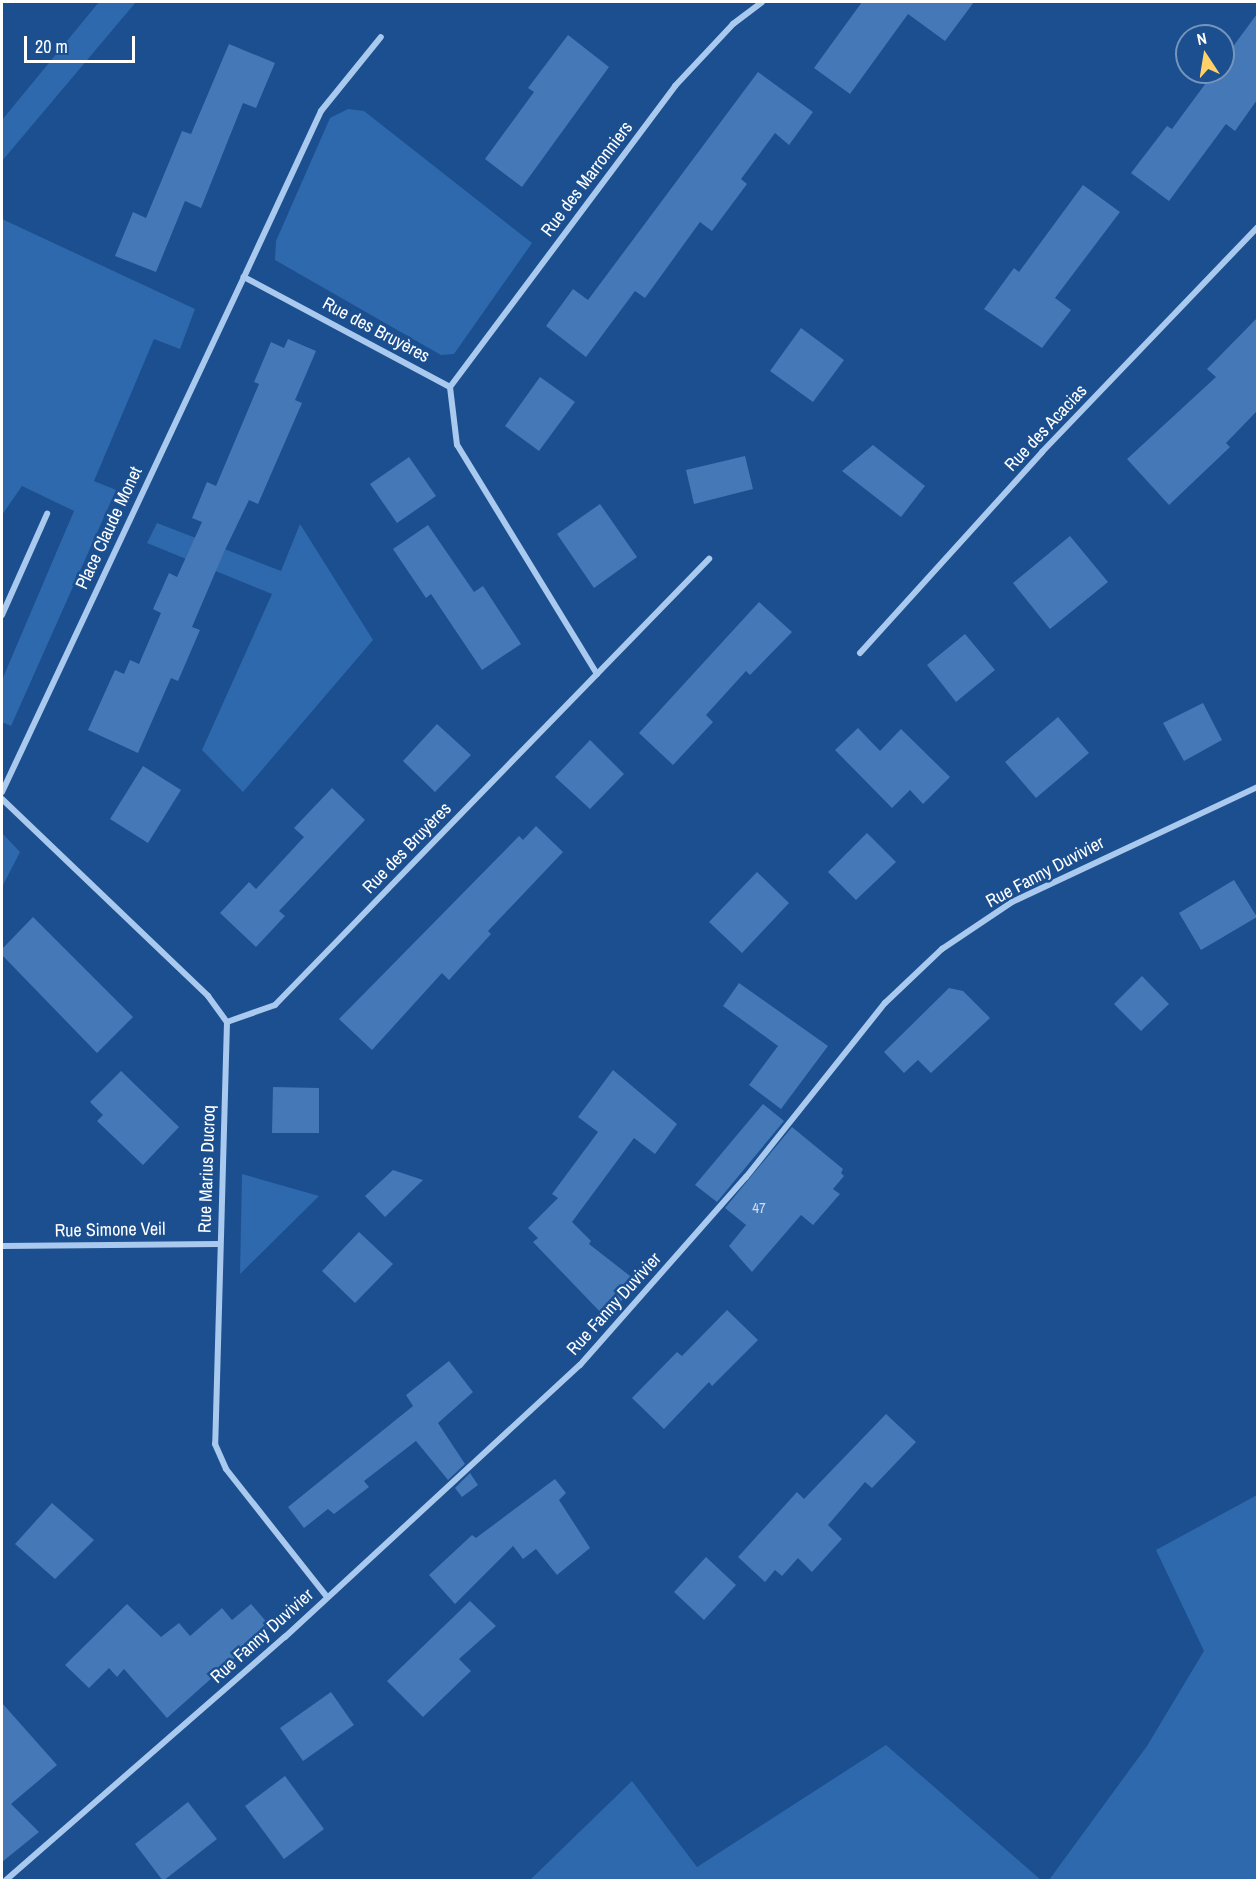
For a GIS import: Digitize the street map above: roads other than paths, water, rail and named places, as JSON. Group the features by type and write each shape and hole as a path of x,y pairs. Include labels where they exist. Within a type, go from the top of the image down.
{"street":[{"name":"Rue des Marronniers","path":"450,387 675,86 733,24 762,2"},
{"path":"244,277 321,111 381,37"},
{"name":"Rue des Acacias","path":"860,653 1042,452 1257,227"},
{"name":"Rue des Bruyères","path":"244,277 450,387"},
{"name":"Place Claude Monet","path":"2,792 244,277"},
{"path":"450,387 457,445 597,674"},
{"path":"2,615 47,514"},
{"name":"Rue des Bruyères","path":"226,1022 275,1005 709,559"},
{"name":"Rue Fanny Duvivier","path":"6,1881 327,1597 580,1365 746,1177 885,1003 942,949 1012,902 1257,787"},
{"path":"2,799 208,996 226,1022"},
{"name":"Rue Marius Ducroq","path":"226,1022 213,1415 217,1451 226,1469 327,1597"},
{"name":"Rue Simone Veil","path":"2,1246 219,1244"}]}
